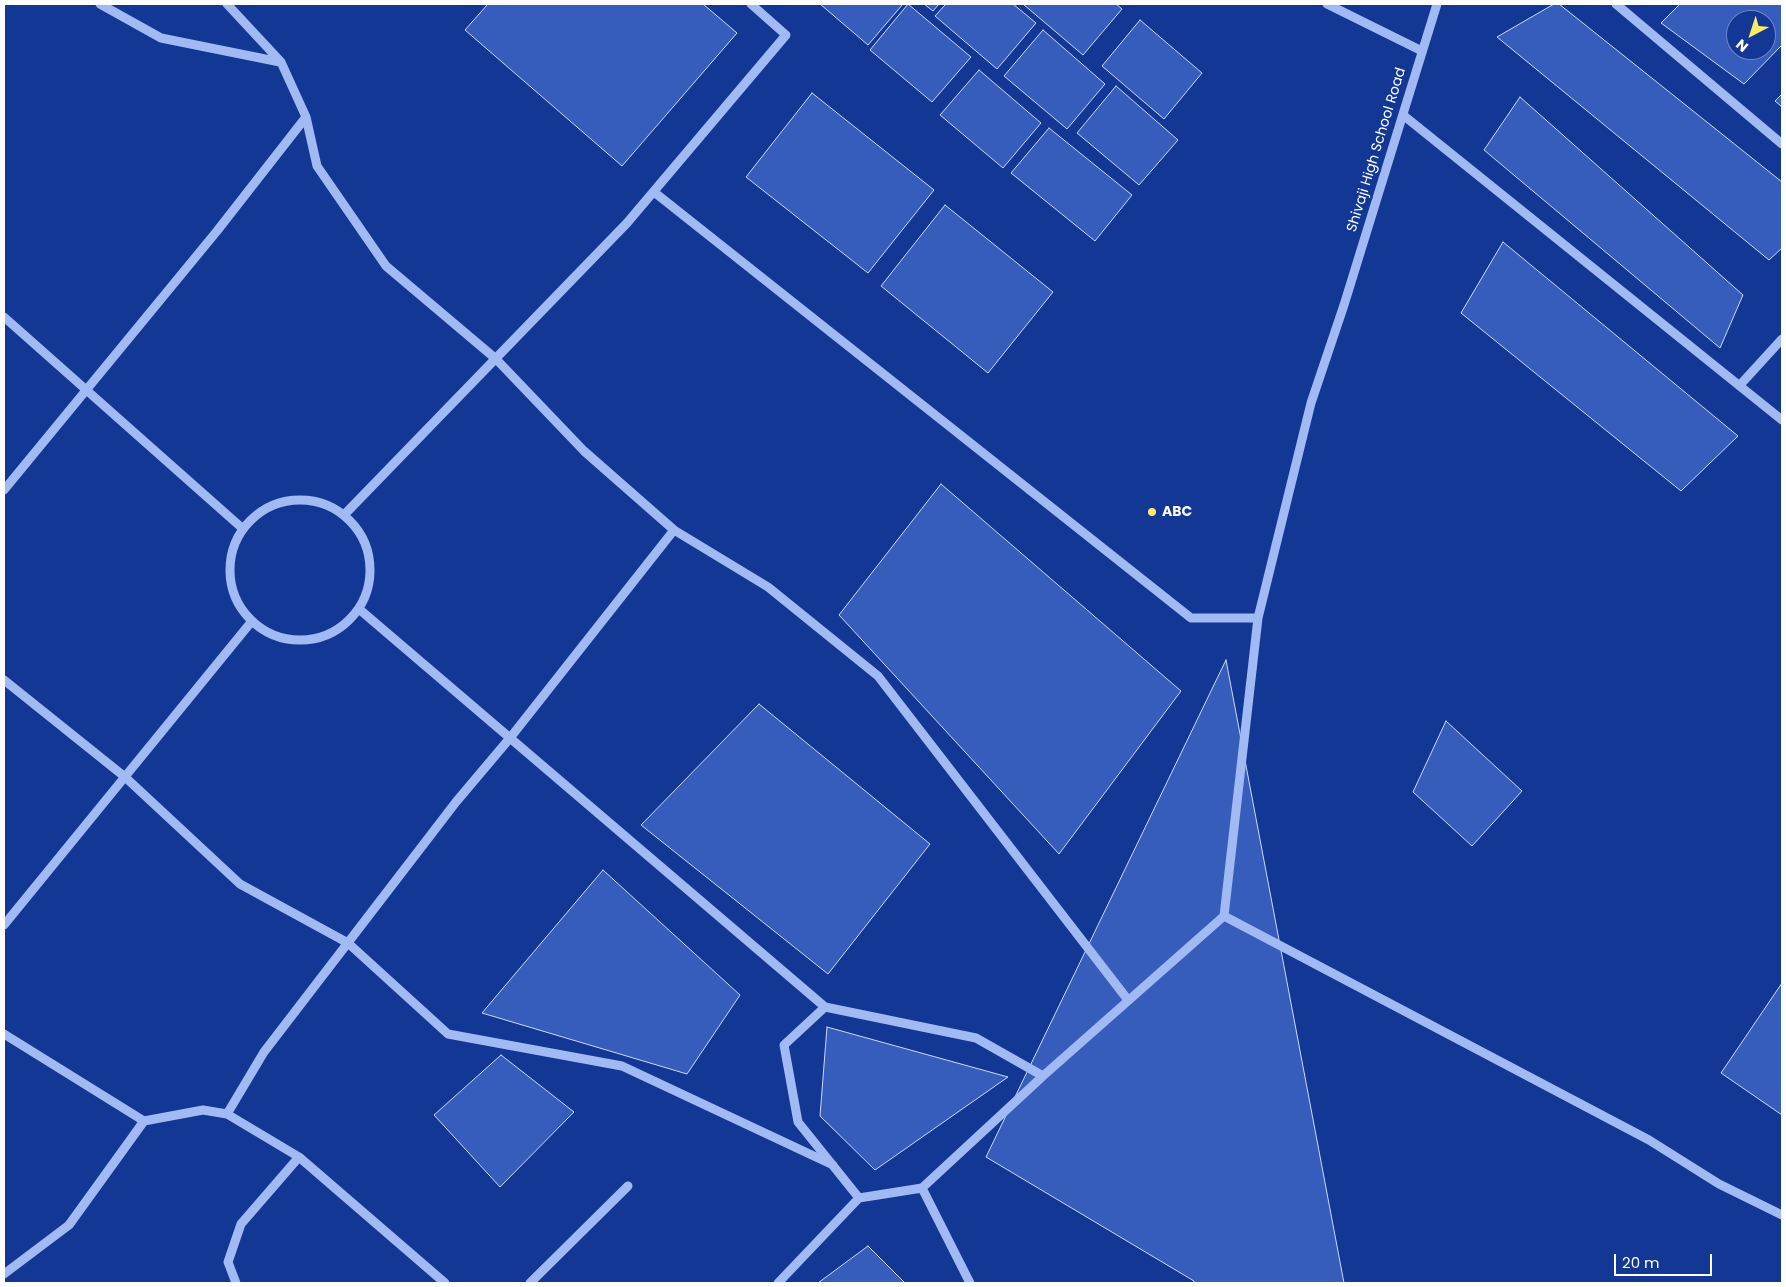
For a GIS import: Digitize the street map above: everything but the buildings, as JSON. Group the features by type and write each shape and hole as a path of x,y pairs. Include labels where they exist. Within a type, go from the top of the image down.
{"street":[{"path":"100,4 161,38 281,62"},
{"path":"227,4 281,62 306,117 317,166 386,266 496,359 584,451 674,530 768,587 878,676 1128,1000"},
{"path":"344,515 627,223 786,35 751,4"},
{"path":"1327,4 1422,52"},
{"name":"Shivaji High School Road","path":"1224,916 1258,618 1311,403 1344,305 1437,4"},
{"path":"1616,4 1782,144"},
{"path":"1402,115 1782,420"},
{"path":"4,490 217,231 306,117"},
{"path":"654,192 1191,618 1258,618"},
{"path":"4,317 242,528"},
{"path":"1740,385 1782,339"},
{"path":"290,500 319,502 344,515 361,535 370,559 369,585 359,609 342,626 320,637 296,640 273,635 252,621 237,601 230,577 232,551 242,528 263,509 290,500"},
{"path":"227,1114 264,1052 456,802 510,738 674,530"},
{"path":"359,609 826,1007 976,1038 1042,1076"},
{"path":"4,925 252,621"},
{"path":"4,680 125,777 240,884 348,943 448,1034 622,1066 833,1165"},
{"path":"778,1283 858,1198 922,1188 1042,1076 1224,916 1649,1140 1720,1184 1782,1215"},
{"path":"826,1007 784,1045 798,1122 858,1198"},
{"path":"4,1034 144,1121 203,1110 227,1114 299,1157 445,1283"},
{"path":"4,1274 69,1225 144,1121"},
{"path":"236,1283 228,1262 241,1224 299,1157"},
{"path":"530,1283 628,1186"},
{"path":"922,1188 970,1283"}],"place":[{"name":"ABC","path":"1152,512"}]}
